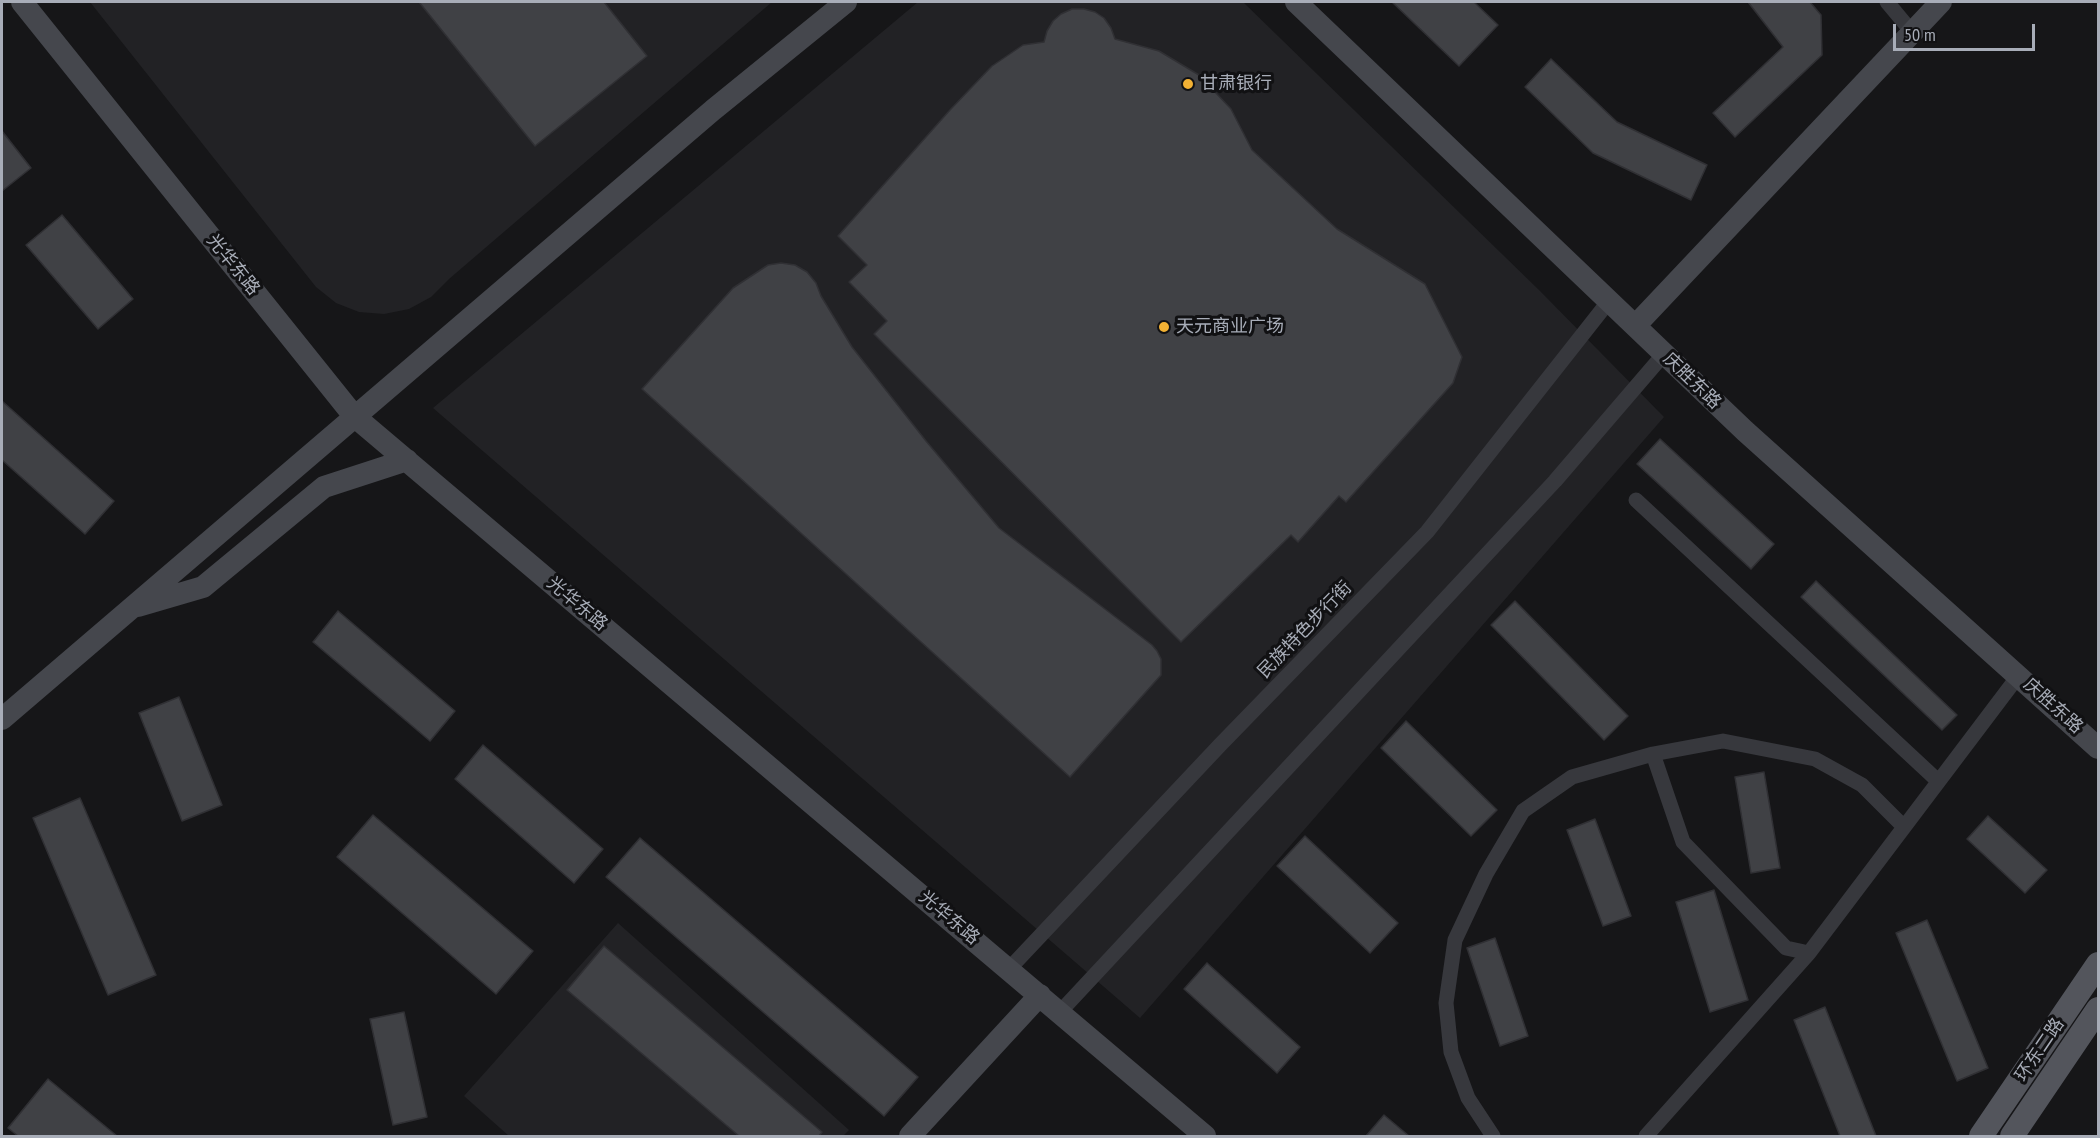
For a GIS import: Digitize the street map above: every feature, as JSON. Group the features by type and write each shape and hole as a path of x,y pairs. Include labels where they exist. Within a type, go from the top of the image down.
{"main road":[{"name":"光华东路","path":"22,2 354,416 1205,1137"},
{"path":"2,719 704,118 846,2"},
{"name":"庆胜东路","path":"1296,2 1745,431 2098,748"},
{"path":"1635,326 1941,2"},
{"path":"131,608 203,587 324,487 407,460"},
{"name":"环东二路","path":"1981,1137 2098,964"},
{"path":"910,1137 1040,995"},
{"name":"环东二路","path":"2012,1137 2098,1009"}],"street":[{"path":"1887,2 1912,32"},
{"name":"民族特色步行街","path":"1009,969 1220,745 1427,532 1609,302"},
{"path":"1060,1012 1555,481 1664,354"},
{"path":"1636,500 1938,781"},
{"path":"1646,1137 1809,953 2019,675"},
{"path":"1493,1137 1467,1098 1451,1052 1446,1003 1455,940 1486,874 1523,811 1572,777 1653,754 1723,741 1815,759 1862,785 1904,827"},
{"path":"1653,754 1683,842 1786,948 1809,953"}],"shaded area":[{"path":"90,2 772,2 449,279 431,297 409,309 384,314 359,312 336,303 316,287"},
{"path":"918,2 1243,2 1540,291 1664,417 1140,1018 433,408"},
{"path":"618,923 849,1130 843,1136 509,1136 464,1096"}],"building":[{"path":"419,2 604,2 647,56 535,146"},
{"path":"1392,2 1474,2 1498,25 1459,66"},
{"path":"1748,2 1810,2 1821,15 1822,55 1735,137 1713,113 1783,47"},
{"name":"天元商业广场","path":"1072,9 1095,12 1104,18 1115,39 1159,51 1199,75 1231,109 1252,150 1337,229 1425,284 1462,357 1453,383 1346,502 1339,496 1298,542 1291,535 1181,642 874,334 887,321 849,282 867,265 838,236 992,66 1023,45 1044,42 1053,21"},
{"path":"1551,59 1617,122 1707,165 1691,200 1593,153 1525,87"},
{"path":"2,131 31,168 2,191"},
{"path":"62,215 133,299 98,329 26,245"},
{"path":"781,263 795,265 807,272 816,283 821,296 852,347 926,441 999,528 1157,651 1161,659 1161,675 1070,777 642,389 733,288 768,265"},
{"path":"2,401 114,501 85,534 2,460"},
{"path":"1660,439 1774,544 1751,569 1637,464"},
{"path":"1816,581 1957,715 1942,730 1801,597"},
{"path":"1515,601 1628,716 1604,740 1491,625"},
{"path":"338,611 455,711 430,741 313,642"},
{"path":"179,697 222,805 182,821 139,713"},
{"path":"1406,721 1497,810 1471,836 1381,748"},
{"path":"483,745 603,849 574,883 455,779"},
{"path":"1764,772 1780,868 1751,873 1735,777"},
{"path":"80,798 156,975 108,995 33,818"},
{"path":"373,815 533,951 496,994 337,857"},
{"path":"1988,816 2047,870 2025,893 1967,839"},
{"path":"1595,819 1631,916 1603,926 1567,830"},
{"path":"1305,836 1398,923 1370,953 1277,866"},
{"path":"640,838 918,1077 884,1116 606,877"},
{"path":"1714,890 1748,1000 1710,1012 1676,902"},
{"path":"1927,920 1988,1068 1957,1081 1896,933"},
{"path":"1495,938 1528,1036 1500,1046 1467,948"},
{"path":"604,946 822,1132 819,1136 739,1136 567,990"},
{"path":"1207,963 1300,1047 1277,1073 1184,989"},
{"path":"1825,1007 1876,1136 1840,1136 1794,1020"},
{"path":"404,1012 427,1117 393,1125 370,1019"},
{"path":"48,1079 117,1136 18,1136 8,1128"},
{"path":"1384,1115 1409,1136 1366,1136"}],"place":[{"name":"甘肃银行","path":"1188,84"},
{"name":"天元商业广场","path":"1164,327"}]}
